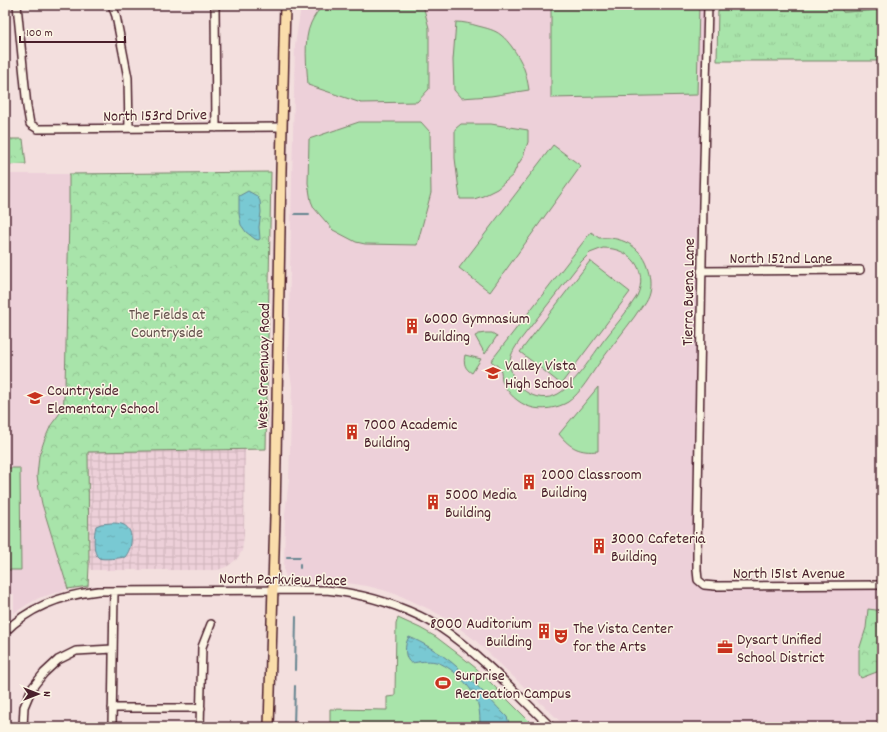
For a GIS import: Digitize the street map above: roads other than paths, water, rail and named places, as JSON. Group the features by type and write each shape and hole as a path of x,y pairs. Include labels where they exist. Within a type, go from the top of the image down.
{"main road":[{"name":"West Greenway Road","path":"269,727 285,5"}],"street":[{"name":"North 153rd Drive","path":"17,5 27,107 30,124 38,129 282,127"},
{"path":"112,5 116,16 128,78 129,128"},
{"path":"215,5 216,128"},
{"name":"Tierra Buena Lane","path":"698,580 697,553 701,271 708,5"},
{"name":"North 152nd Lane","path":"701,271 860,270"},
{"name":"North 151st Avenue","path":"698,580 704,585 715,586 882,585"},
{"name":"North Parkview Place","path":"5,632 20,618 39,606 57,599 98,591 326,590 353,594 391,604 436,625 473,652 551,727"},
{"path":"112,727 114,591"},
{"path":"200,727 202,647 211,624"},
{"path":"23,727 24,707 32,688 44,673 58,660 76,651 113,649"},
{"path":"112,708 201,708"}],"water":[{"path":"248,191 257,196 260,201 260,239 258,240 246,232 241,225 239,214 239,196"},
{"path":"111,523 124,525 130,531 131,545 125,557 101,559 97,556 94,548 96,526"},
{"path":"409,637 440,654 461,670 507,717 509,723 508,727 480,727 480,717 476,699 465,682 442,664 430,661 411,663 406,655 406,643"}],"waterway":[{"path":"295,214 309,214"},
{"path":"287,557 300,557"},
{"path":"295,670 296,617"},
{"path":"294,727 295,686"}],"place":[{"name":"6000 Gymnasium Building","path":"412,326"},
{"name":"Valley Vista High School","path":"493,373"},
{"name":"Countryside Elementary School","path":"35,398"},
{"name":"7000 Academic Building","path":"352,432"},
{"name":"2000 Classroom Building","path":"529,482"},
{"name":"5000 Media Building","path":"433,502"},
{"name":"3000 Cafeteria Building","path":"599,546"},
{"name":"8000 Auditorium Building","path":"544,631"},
{"name":"The Vista Center for the Arts","path":"561,636"},
{"name":"Dysart Unified School District","path":"725,647"},
{"name":"Surprise Recreation Campus","path":"443,683"}],"park label":[{"name":"The Fields at Countryside","path":"167,322"}]}
